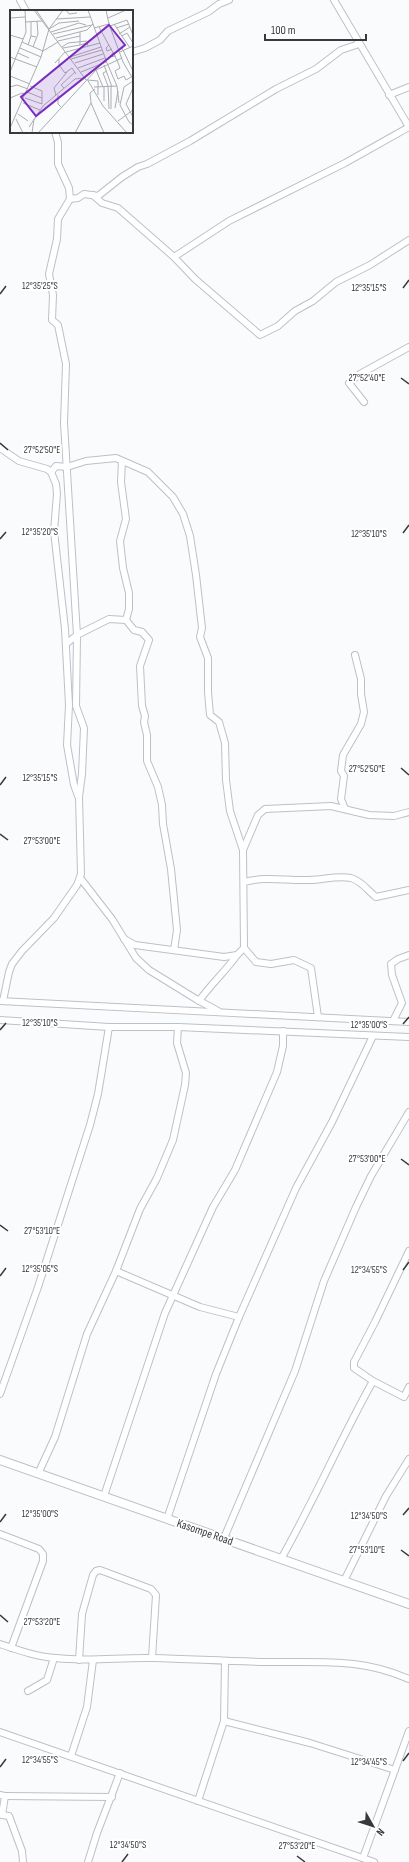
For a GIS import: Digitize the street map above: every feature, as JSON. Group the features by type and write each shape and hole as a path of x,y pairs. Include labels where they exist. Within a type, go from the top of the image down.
{"street":[{"path":"20,0 25,10"},
{"path":"133,52 146,48 160,40 168,31 229,0"},
{"path":"174,257 229,221 345,162 409,127 334,0"},
{"path":"70,199 78,198 84,194 98,196 122,176 190,141 276,89 316,69 341,50 359,44"},
{"path":"389,95 409,87"},
{"path":"55,133 58,142 58,164 69,188 70,199 58,219 57,239 49,274 53,296 52,320 58,325 66,364 64,423 77,635 76,706 84,728 82,774 79,796 81,879 50,924 22,951 12,964 2,1001 409,1022"},
{"path":"93,195 102,203 118,208 260,336 278,326 295,311 313,301 336,282 370,265 409,240"},
{"path":"364,402 349,383 360,374 409,347"},
{"path":"0,448 19,461 43,467 51,472 57,494 54,531 66,644 69,705 67,745 74,785 79,796"},
{"path":"51,472 56,466 67,467 86,460 116,458 148,472 172,497 183,514 190,536 196,575 202,628 200,637 208,658 210,715 219,722 225,743 226,780 230,811 243,850 244,948 256,962 272,964 294,960 307,965 310,968 318,1017"},
{"path":"122,461 121,482 126,519 120,541 128,593 129,609 126,620"},
{"path":"66,644 77,635 109,619 126,620 134,630 142,632 149,640 140,666 142,706 145,716 146,761 158,787 161,799 163,824 171,869 177,930 174,950"},
{"path":"345,809 341,799 344,776 341,771 342,755 361,724 364,712 361,694 361,679 355,655"},
{"path":"243,850 258,815 265,809 331,806 369,815 394,816 409,812"},
{"path":"244,882 266,878 308,880 339,877 352,878 360,882 376,897 409,890"},
{"path":"81,879 112,919 136,958 148,970 199,1001 221,1012"},
{"path":"124,938 135,945 224,957 237,955"},
{"path":"199,1001 209,986 226,971 244,948"},
{"path":"393,1021 402,1003 392,975 391,964 398,959 409,955"},
{"path":"0,1020 109,1027 178,1027 409,1037"},
{"path":"0,1394 38,1287 90,1125 100,1081 109,1027"},
{"path":"38,1474 55,1437 87,1334 116,1270 140,1209 157,1178 172,1140 186,1079 184,1063 177,1043 178,1027"},
{"path":"104,1496 120,1455 157,1336 172,1295 213,1207 235,1170 277,1072 283,1046 283,1031"},
{"path":"168,1518 216,1374 239,1317 296,1188 332,1122 372,1036"},
{"path":"224,1538 294,1371 322,1289 356,1207 371,1176 409,1112"},
{"path":"409,1251 354,1362 354,1368 373,1381 406,1399 409,1387"},
{"path":"116,1270 200,1307 239,1317"},
{"path":"281,1560 302,1522 347,1429 373,1381"},
{"path":"344,1581 386,1496 409,1459"},
{"name":"Kasompe Road","path":"0,1460 409,1604"},
{"path":"0,1534 39,1548 43,1554 43,1561 11,1648"},
{"path":"79,1660 82,1614 93,1575 96,1571 100,1570 151,1589 156,1595 152,1658"},
{"path":"0,1644 54,1658 79,1660 152,1658 225,1662 347,1662 369,1665 409,1679"},
{"path":"28,1691 47,1680 54,1658"},
{"path":"71,1756 87,1707 93,1660"},
{"path":"198,1801 224,1721 225,1662"},
{"path":"224,1721 310,1743 395,1770"},
{"path":"363,1858 409,1731"},
{"path":"0,1732 374,1862"},
{"path":"88,1862 97,1833 120,1773"},
{"path":"23,1862 22,1851 9,1816 2,1814 2,1796 112,1797"}]}
